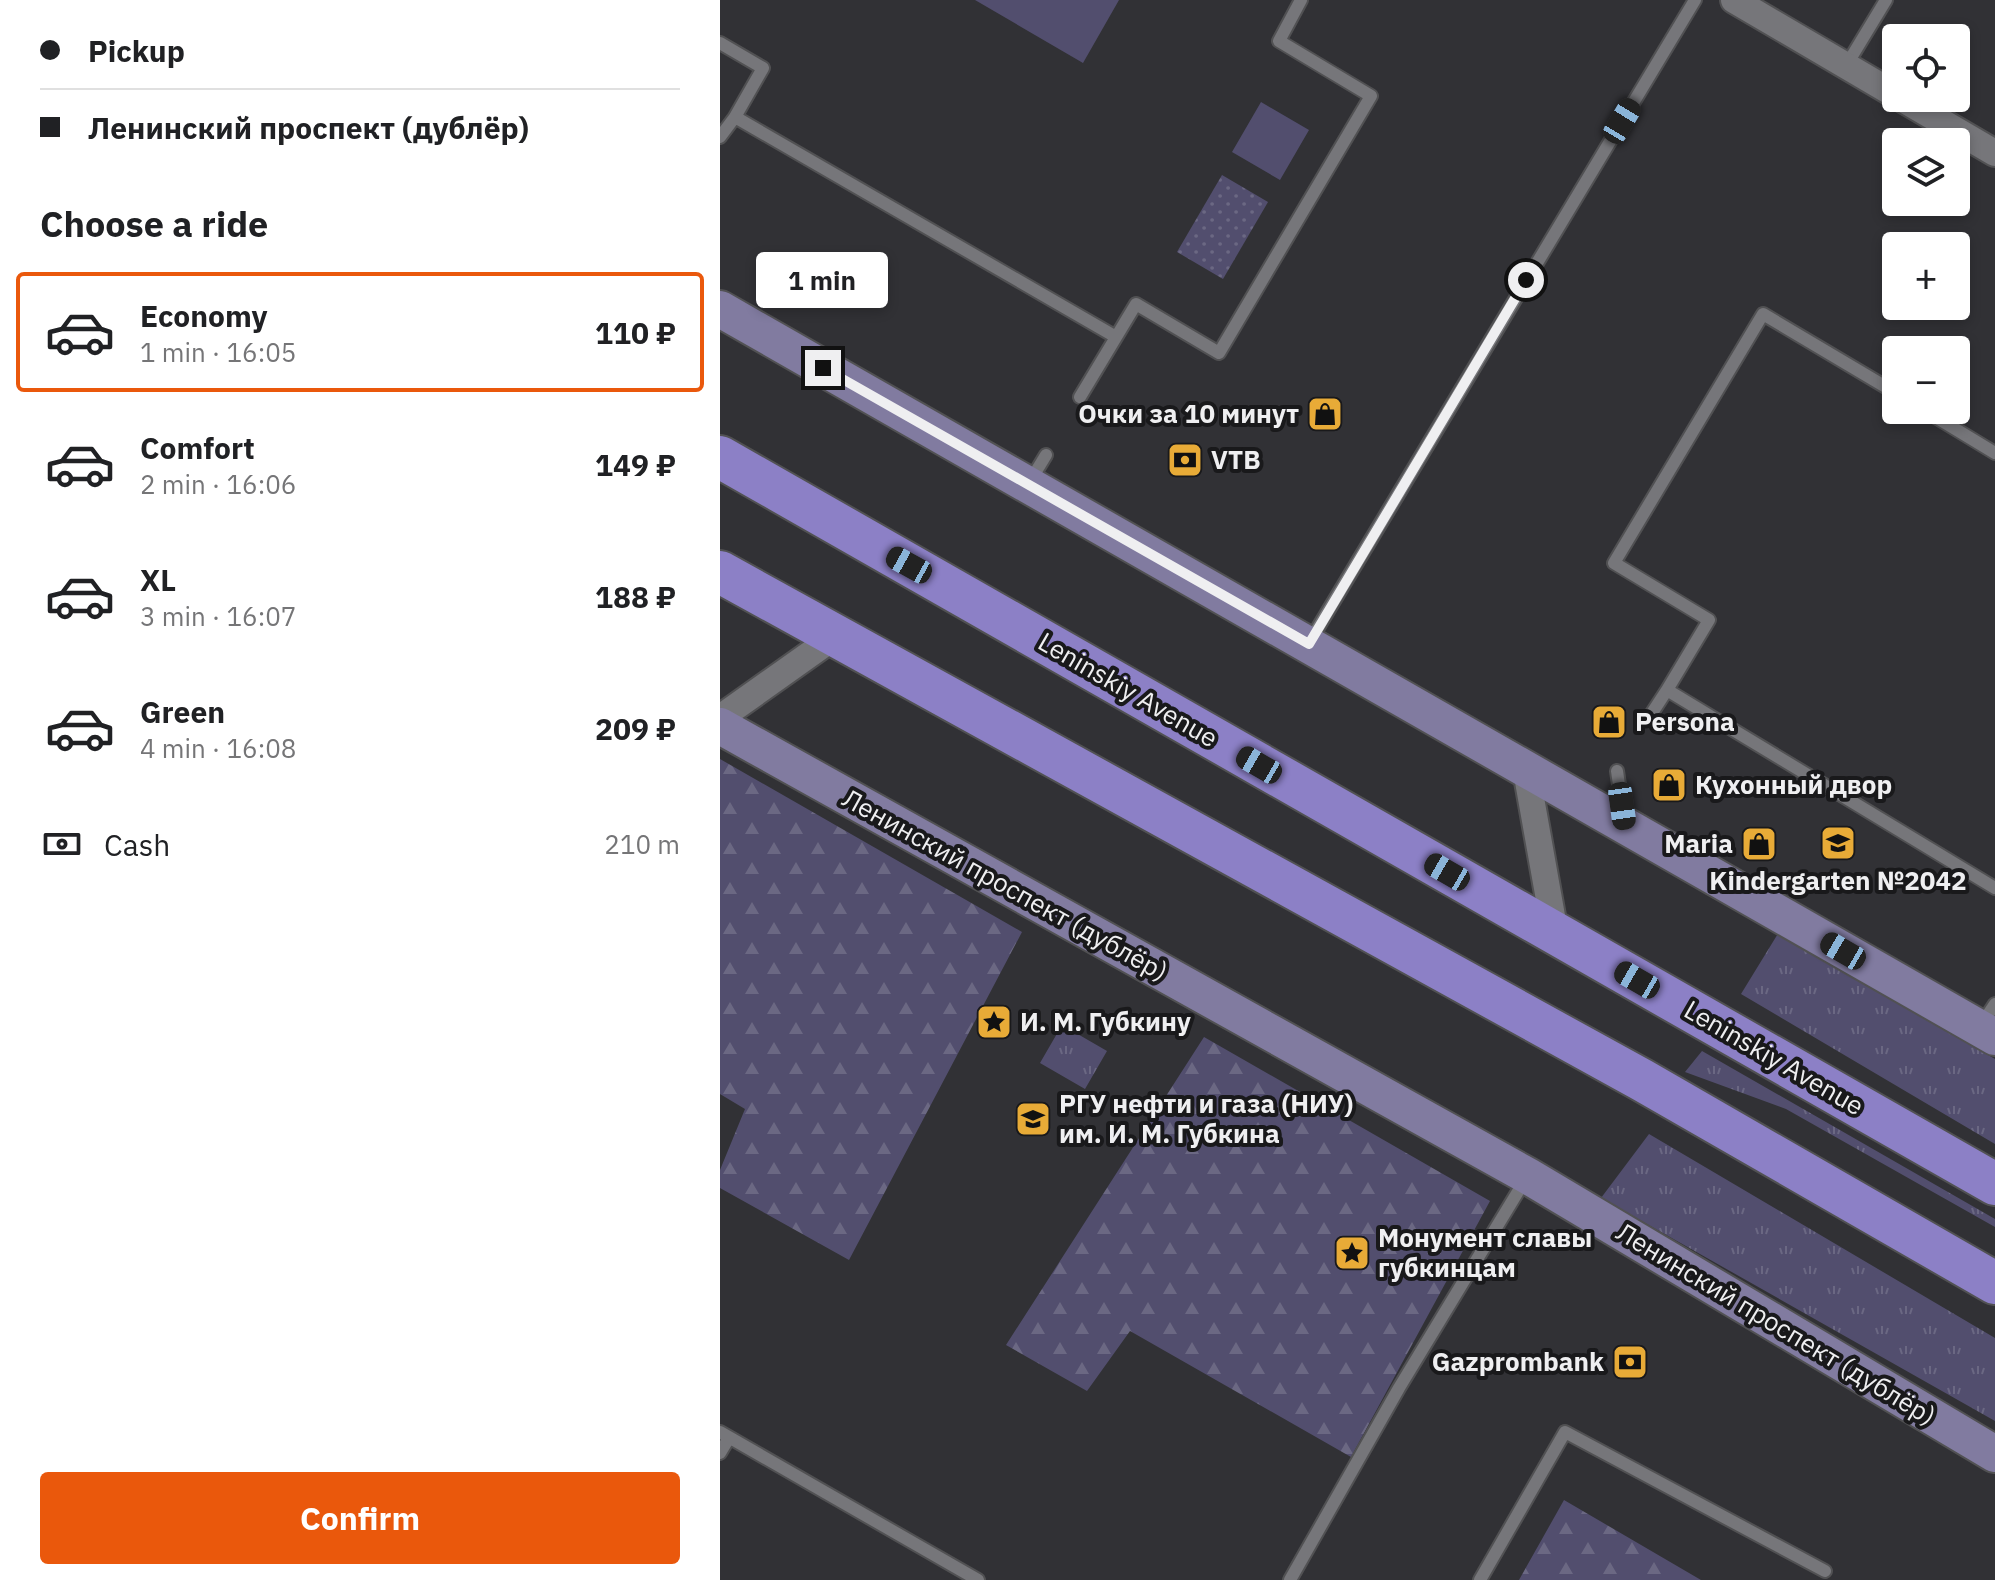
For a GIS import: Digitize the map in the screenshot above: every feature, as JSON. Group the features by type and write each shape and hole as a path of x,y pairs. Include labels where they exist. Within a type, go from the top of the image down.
{"main road":[{"name":"Leninskiy Avenue","path":"720,457 1995,1184"},
{"path":"720,572 1642,1080 1995,1283"}],"street":[{"path":"1734,0 1882,87"},
{"path":"1925,112 1995,153"},
{"path":"720,309 1626,828 1990,1023"},
{"path":"720,718 834,637"},
{"name":"Ленинский проспект (дублёр)","path":"720,726 1528,1176 1995,1454"},
{"path":"1526,770 1555,933"}],"lane":[{"path":"1080,397 1136,304 1219,353 1371,96 1279,41 1301,0"},
{"path":"1309,644 1695,0"},
{"path":"1846,66 1886,0"},
{"path":"720,43 763,68 720,137"},
{"path":"735,117 1116,337"},
{"path":"1652,713 1709,620 1614,563 1763,314 1882,385"},
{"path":"1947,424 1995,453"},
{"path":"1028,485 1046,455"},
{"path":"1667,690 1995,888"},
{"path":"1617,771 1626,828"},
{"path":"1290,1580 1500,1216 1528,1176"},
{"path":"1480,1580 1565,1432 1820,1569 1808,1580"},
{"path":"720,1453 725,1435 978,1580"}],"green space":[{"path":"975,0 1119,0 1083,63"},
{"path":"1261,102 1309,130 1280,180 1232,152"},
{"path":"1222,175 1268,202 1223,279 1177,252"},
{"path":"720,759 1022,932 849,1260 720,1188 720,1170 745,1109 720,1094"},
{"path":"1779,932 1995,1059 1995,1144 1741,994"},
{"path":"1062,1025 1107,1051 1085,1089 1040,1063"},
{"path":"1204,1037 1490,1201 1351,1457 1130,1331 1087,1391 1006,1345"},
{"path":"1702,1051 1995,1219 1995,1227 1786,1109 1685,1072"},
{"path":"1649,1134 1995,1338 1995,1421 1601,1198"},
{"path":"1564,1500 1701,1580 1519,1580"}],"place":[{"name":"Очки за 10 минут","path":"1325,414"},
{"name":"VTB","path":"1185,460"},
{"name":"Persona","path":"1609,722"},
{"name":"Кухонный двор","path":"1669,785"},
{"name":"Kindergarten №2042","path":"1838,843"},
{"name":"Maria","path":"1759,844"},
{"name":"И. М. Губкину","path":"994,1022"},
{"name":"РГУ нефти и газа (НИУ) им. И. М. Губкина","path":"1033,1119"},
{"name":"Монумент славы губкинцам","path":"1352,1253"},
{"name":"Gazprombank","path":"1630,1362"}],"route":[{"path":"823,368 1309,644 1526,280"}]}
